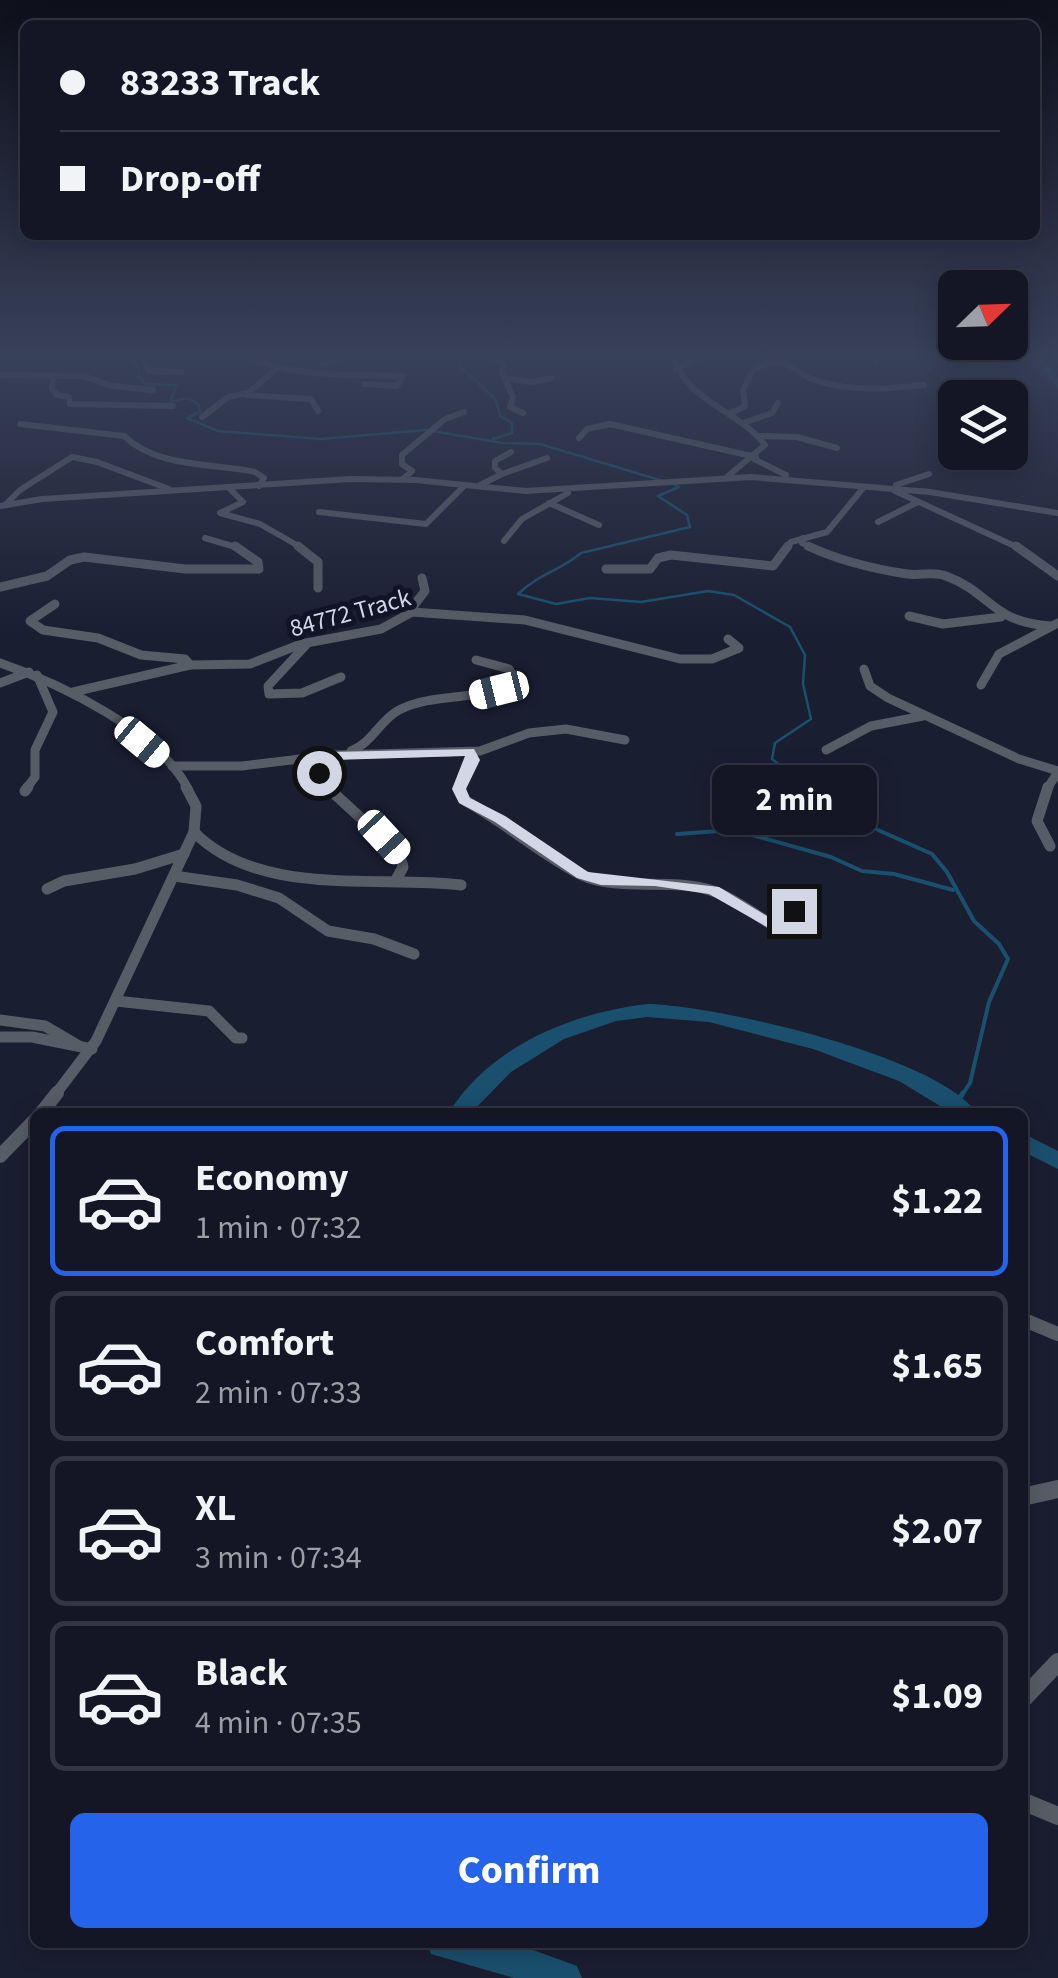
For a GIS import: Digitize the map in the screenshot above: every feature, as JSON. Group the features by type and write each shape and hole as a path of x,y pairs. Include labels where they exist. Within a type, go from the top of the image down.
{"street":[{"path":"146,450 178,460 255,472 264,478 259,486"},
{"path":"403,479 412,471 402,464 402,455 408,450"},
{"path":"722,450 755,458 794,479"},
{"path":"724,478 763,450"},
{"path":"502,474 495,468 495,462 511,452"},
{"path":"3,505 67,458 78,458 170,491"},
{"path":"319,512 426,524 468,486 492,481 547,458"},
{"path":"895,491 930,474"},
{"path":"3,505 228,487 403,479 512,491 724,478 794,479 1058,513"},
{"path":"228,487 243,502 220,513 260,522 284,534 318,562 318,588"},
{"path":"606,568 650,569 658,558 671,555 771,567 786,545 824,534 864,488"},
{"path":"504,541 517,523 571,490"},
{"path":"895,491 1016,546 1058,576"},
{"path":"878,522 918,502"},
{"path":"549,503 599,525"},
{"path":"0,587 47,576 70,560 84,557 186,569 259,568 258,562 238,547 206,538"},
{"path":"803,538 802,542 811,548 870,565 915,575 945,575 1000,617"},
{"path":"408,613 425,591 422,578"},
{"path":"55,604 30,622 43,630 98,638 141,655 186,659 190,665"},
{"name":"84772 Track","path":"73,692 190,665 243,665 309,642 380,629 408,613 525,620 680,659 712,660 739,648 737,642 728,639"},
{"path":"909,616 944,624 1000,617 1054,624"},
{"path":"980,685 1000,654 1054,624"},
{"path":"309,642 268,686 268,694 302,693 341,676"},
{"path":"397,878 404,867 399,854 320,780 319,773 331,756 366,746 401,709 499,690 516,681 509,668 476,660"},
{"path":"0,663 73,692 172,766 198,800 200,816 116,1002 45,1108"},
{"path":"864,670 876,690 922,716 1058,772 1048,786 1038,822 1050,846"},
{"path":"0,684 33,673"},
{"path":"24,791 35,778 35,750 53,712 33,673"},
{"path":"826,750 866,728 922,716"},
{"path":"172,766 242,766 331,756 491,750 520,736 555,729 586,730 625,740"},
{"path":"470,752 473,760 459,789 464,800 500,819 582,875 714,890 774,926 783,924 794,911 808,908"},
{"path":"194,832 212,854 268,872 461,885"},
{"path":"47,889 58,882 135,869 184,854"},
{"path":"174,876 237,885 280,898 328,931 374,939 414,954"},
{"path":"116,1002 209,1012 236,1038 242,1038"},
{"path":"0,1020 52,1028 87,1048"},
{"path":"0,1036 44,1039 87,1048"},
{"path":"0,1156 30,1125"},
{"path":"1028,1323 1058,1334"},
{"path":"1028,1496 1058,1489"},
{"path":"1028,1694 1058,1662"},
{"path":"1028,1804 1058,1816"}],"waterway":[{"path":"561,450 663,481"},
{"path":"672,483 679,487 658,496 687,515 690,527 581,553 518,594 556,604 590,598 641,602 708,591 734,595 790,627 805,655 803,684 811,719 775,743 772,759 810,789"},
{"path":"807,787 842,814 932,854 947,872 974,921 999,944 1008,959 989,1002 970,1083 962,1095"},
{"path":"677,834 720,831 752,835 831,857 862,871 894,874 953,890"},
{"path":"464,1108 504,1067 556,1034 585,1022 647,1010 709,1016 842,1051 906,1076 959,1108"},
{"path":"955,1105 963,1093"},
{"path":"1028,1144 1058,1161"},
{"path":"467,1948 565,1978"}],"route":[{"path":"319,773 328,756 470,752 473,760 459,789 464,800 500,819 582,875 714,890 774,926 783,924 794,911"}]}
